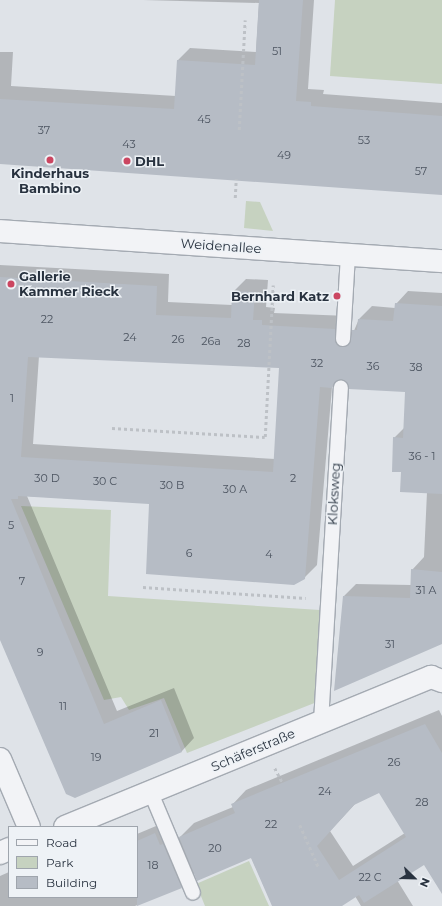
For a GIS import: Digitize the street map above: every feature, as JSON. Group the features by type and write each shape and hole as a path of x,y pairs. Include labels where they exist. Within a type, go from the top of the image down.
{"street":[{"name":"Weidenallee","path":"0,231 442,261"},
{"name":"Schäferstraße","path":"68,826 438,675"},
{"path":"0,759 29,826"}],"lane":[{"path":"343,339 348,255"},
{"name":"Kloksweg","path":"321,722 341,388"},
{"path":"151,793 193,893"}],"path":[{"path":"239,130 245,20"},
{"path":"235,198 236,179"},
{"path":"112,428 265,437 273,285"},
{"path":"143,587 328,599"},
{"path":"275,768 282,782"},
{"path":"300,825 319,868"}],"green space":[{"path":"335,0 442,0 442,84 330,76"},
{"path":"246,201 260,202 273,231 244,228"},
{"path":"21,506 111,510 108,596 320,610 317,702 187,753 164,698 129,710 121,697 104,700"},
{"path":"249,861 269,906 205,906 196,884"}],"building":[{"path":"259,0 303,0 296,101 311,102 311,106 442,116 442,195 0,164 0,99 174,109 177,60 255,65"},
{"path":"0,277 157,286 156,315 231,318 232,291 255,292 253,320 262,320 262,325 335,329 335,342 342,347 350,343 352,330 357,330 358,319 393,321 395,303 442,306 442,494 400,492 401,472 392,472 393,437 403,438 405,392 349,389 346,381 341,380 334,383 332,388 320,387 305,579 294,585 146,574 149,504 18,496 18,499 11,499 104,724 161,700 182,752 75,798 66,794 0,640","holes":["28,357 279,368 273,472 21,457"]},
{"path":"411,569 442,572 442,644 334,691 343,596 410,598"},
{"path":"425,724 442,753 442,894 424,865 364,903 359,895 342,906 272,906 251,858 197,881 179,837 235,813 231,804","holes":["379,793 406,837 339,880 317,846 354,805"]},
{"path":"155,833 160,845 163,844 182,888 137,906 138,898 138,841"}],"place":[{"name":"Kinderhaus Bambino","path":"50,160"},
{"name":"DHL","path":"127,161"},
{"name":"Gallerie Kammer Rieck","path":"11,284"},
{"name":"Bernhard Katz","path":"337,296"}]}
